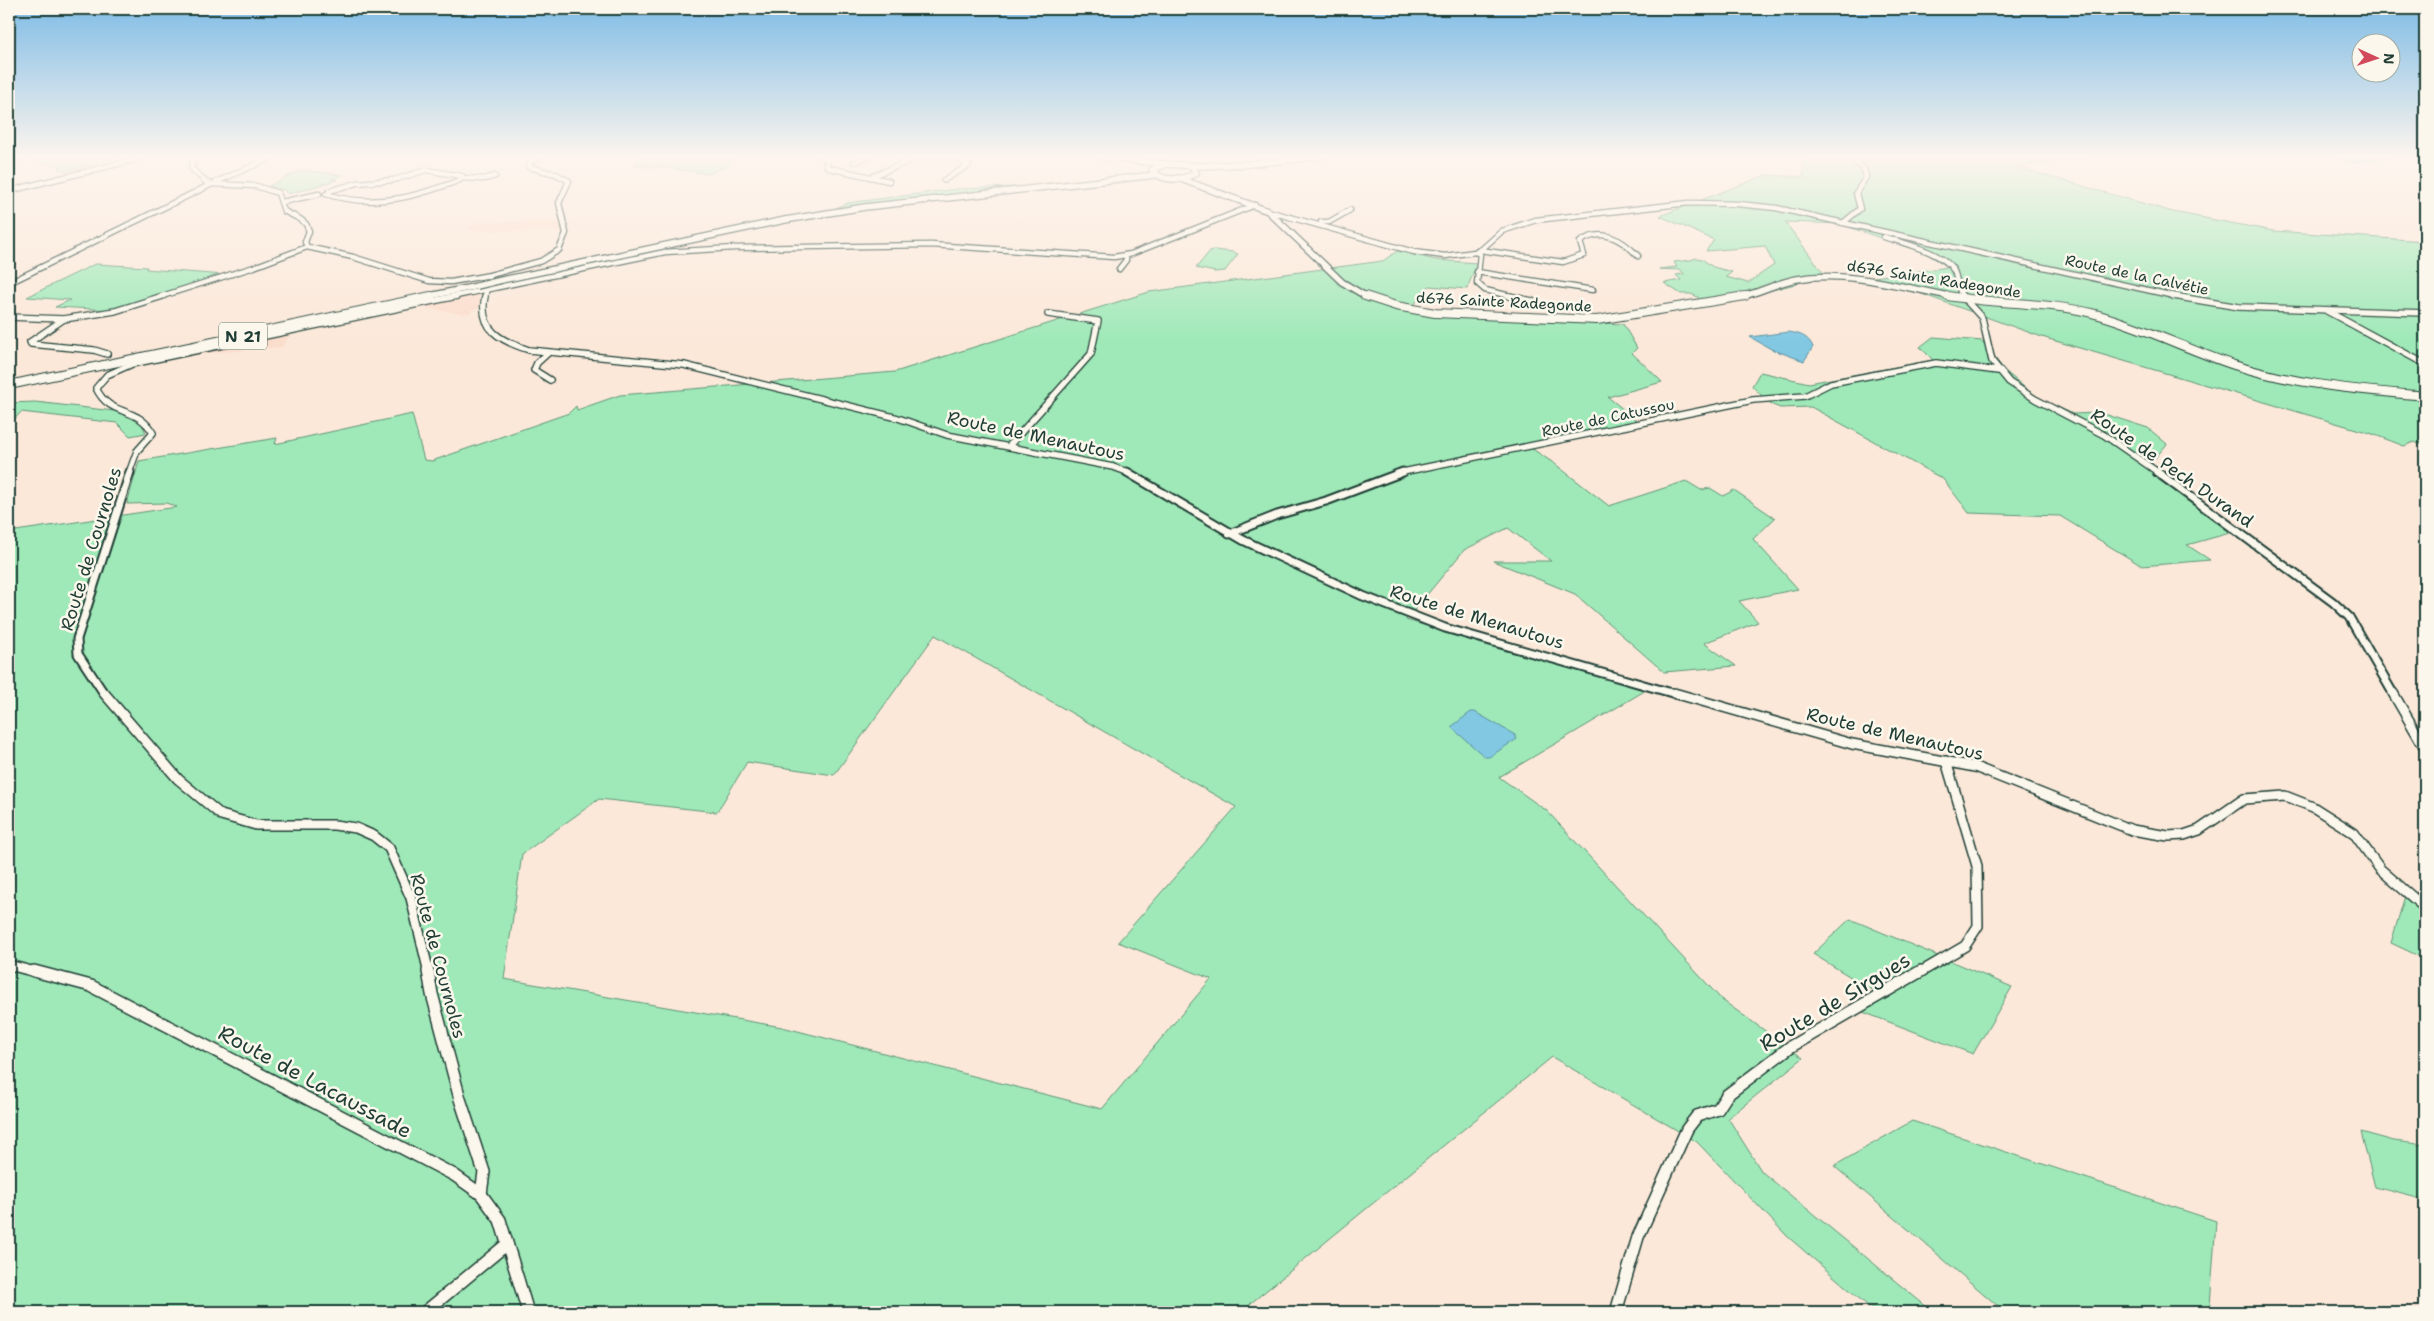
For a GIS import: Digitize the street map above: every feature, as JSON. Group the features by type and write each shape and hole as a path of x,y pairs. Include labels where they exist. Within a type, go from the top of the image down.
{"main road":[{"name":"N 21","path":"9,385 800,218"},
{"name":"d676 Sainte Radegonde","path":"1275,218 1342,282 1367,297 1396,306 1435,313 1577,320 1610,319 1744,296 1795,279 1814,277 1868,280 1967,299 2074,310 2099,315 2225,362 2272,376 2357,390 2425,396"}],"street":[{"path":"9,283 143,218"},
{"path":"295,218 306,224 309,231 305,242 307,247"},
{"path":"9,317 64,319 134,307 307,247 353,257 438,282 490,275 546,258 559,250 564,242 566,233 561,218"},
{"path":"487,291 665,252 688,250 931,244 1095,257 1126,255 1227,218"},
{"path":"1295,218 1428,255 1462,255 1477,251 1570,261 1584,255 1580,242 1584,238 1599,235 1622,240 1638,256"},
{"path":"1309,221 1327,222 1335,218"},
{"name":"Route de la Calvétie","path":"1477,251 1502,231 1522,223 1567,218"},
{"name":"Route de la Calvétie","path":"1819,218 2202,302 2239,306 2425,313"},
{"path":"1843,223 1850,218"},
{"name":"Route de Pech Durand","path":"1869,229 1874,233 1918,248 1950,264 1954,269 1958,289 1981,313 1986,328 1989,359 1998,371 2032,398 2103,434 2333,602 2349,618 2425,748"},
{"path":"1477,251 1480,254 1478,283 1485,290 1532,301"},
{"path":"1119,269 1126,260 1126,255"},
{"path":"1478,272 1504,278 1593,290"},
{"name":"Route de Menautous","path":"490,275 483,307 486,322 494,333 507,343 548,353 684,365 835,404 898,418 947,435 1113,467 1130,473 1229,534 1306,573 1387,607 1445,628 1852,744 1975,767 2132,830 2168,836 2184,835 2199,830 2244,800 2262,796 2284,796 2313,807 2354,833 2380,869 2404,892 2425,908"},
{"name":"Route de Cournoles","path":"481,1194 484,1172 460,1099 435,1004 425,951 411,898 397,862 389,848 374,836 356,828 334,825 256,825 238,822 221,815 178,779 106,696 78,654 77,639 137,451 154,433 141,416 109,407 100,400 96,388 106,375 117,369 140,362 333,320 487,291"},
{"path":"2326,310 2425,364"},
{"path":"1009,446 1094,348 1100,322 1048,314"},
{"path":"64,319 30,342 31,344 94,350 107,354"},
{"path":"548,353 536,363 534,370 550,380"},
{"name":"Route de Catussou","path":"1229,534 1276,515 1326,501 1399,473 1431,466 1625,428 1753,400 1805,396 1832,383 1936,363 1998,371"},
{"name":"Route de Sirgues","path":"1616,1312 1638,1237 1687,1129 1697,1116 1718,1109 1727,1095 1790,1046 1966,946 1978,926 1978,866 1946,761"},
{"name":"Route de Lacaussade","path":"9,965 91,986 446,1171 481,1194 500,1220 528,1312"},
{"path":"425,1312 508,1244"}],"shaded area":[{"path":"477,222 560,222 562,232 466,230"},
{"path":"479,294 480,308 471,310 471,313 463,314 412,306"},
{"path":"293,331 282,347 175,356"}],"green space":[{"path":"1664,218 2203,218 2273,231 2425,241 2425,446 2414,442 2404,446 2370,433 2042,337 1874,277 1949,267 1927,254 1840,224 1785,222 1824,274 1799,283 1716,305 1698,301 1698,297 1691,294 1681,294 1664,283 1681,280 1676,275 1684,274 1681,270 1659,269 1677,267 1674,262 1696,258 1702,259 1713,267 1732,272 1726,277 1748,283 1774,265 1765,246 1706,251 1714,240"},
{"path":"1210,251 1238,254 1225,271 1215,272 1196,268"},
{"path":"1397,251 1436,260 1477,263 1467,289 1429,286 1412,307 1530,320 1623,324 1637,348 1632,353 1662,382 1608,397 1640,423 1525,444 1555,464 1609,506 1686,481 1701,490 1710,488 1723,496 1734,490 1775,518 1753,539 1798,589 1739,601 1758,622 1704,643 1736,666 1664,672 1575,594 1493,561 1551,561 1508,528 1464,550 1406,620 1648,689 1499,777 1547,811 1722,1000 1803,1058 1728,1118 1762,1172 1933,1312 1875,1312 1787,1236 1697,1142 1552,1057 1251,1303 1245,1312 9,1312 9,532 177,507 166,503 127,504 139,461 277,438 275,444 412,414 424,460 432,461 569,413 576,406 577,410 620,395 895,372 1149,292 1383,261","holes":["935,635 1236,807 1118,942 1211,979 1102,1109 782,1027 504,979 522,854 599,799 717,812 747,762 834,775"]},
{"path":"95,264 225,275 113,310 55,307 70,300 27,297"},
{"path":"1933,337 1982,341 2005,371 2036,397 2073,414 2101,413 2148,428 2167,444 2151,463 2237,531 2187,545 2210,560 2142,566 2060,516 1969,513 1943,479 1811,407 1780,408 1770,404 1752,386 1760,372 1809,383 1933,360 1920,347"},
{"path":"35,402 114,411 139,418 146,433 130,436 117,423 21,412 9,425 9,403"},
{"path":"2407,889 2425,903 2425,959 2391,943"},
{"path":"1850,919 2012,987 1973,1054 1855,1009 1885,998 1813,954"},
{"path":"1912,1121 2216,1221 2210,1306 2212,1312 2005,1312 1834,1166"},
{"path":"2361,1132 2394,1141 2425,1145 2425,1200 2375,1187"}],"water":[{"path":"1789,332 1803,336 1809,340 1813,347 1804,361 1771,349 1750,337"},
{"path":"1471,712 1475,712 1515,735 1517,739 1489,757 1485,757 1451,727"}],"waterway":[{"path":"9,411 9,417"}]}
